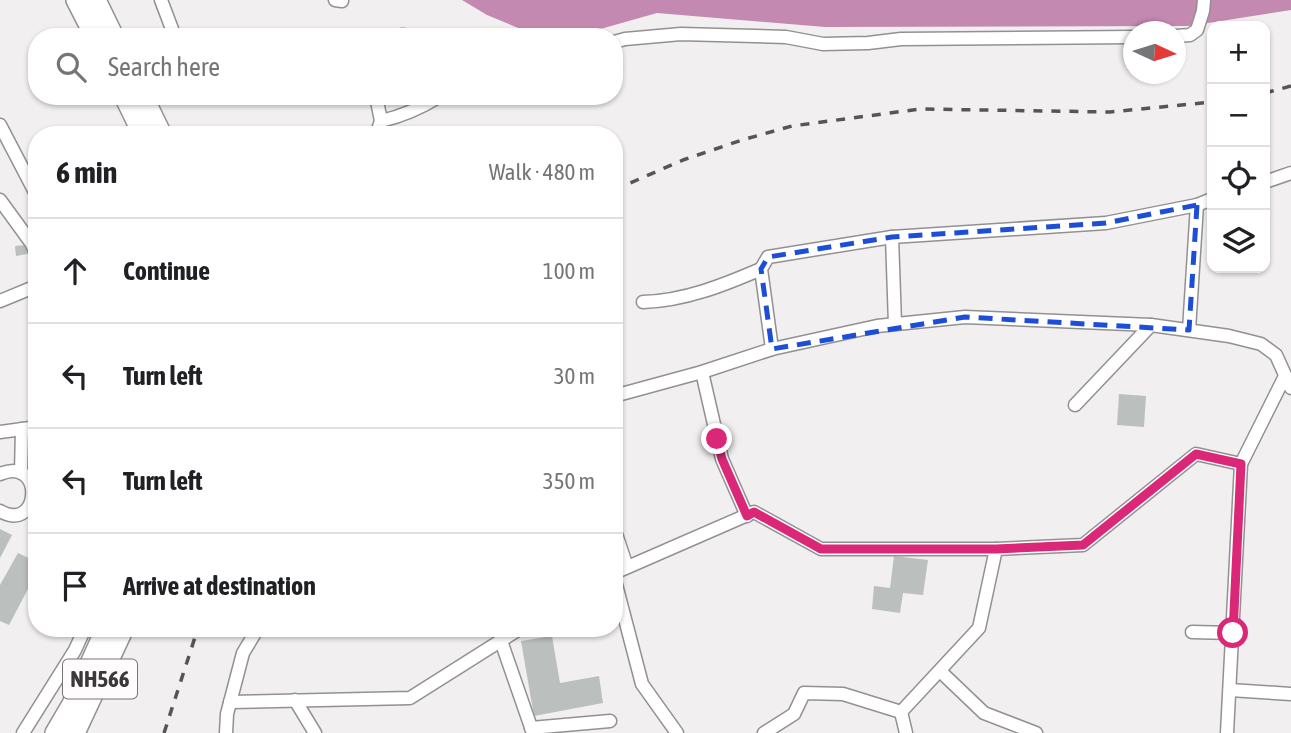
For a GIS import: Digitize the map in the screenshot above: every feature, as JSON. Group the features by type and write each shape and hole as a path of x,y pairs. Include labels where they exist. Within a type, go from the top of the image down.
{"highway":[{"path":"76,0 90,28"},
{"path":"96,0 110,28"},
{"path":"128,105 139,126"},
{"path":"148,105 158,126"},
{"name":"NH566","path":"55,733 72,704 102,637"},
{"name":"NH566","path":"75,733 120,637"}],"street":[{"path":"161,0 172,28"},
{"path":"1186,35 1197,30 1204,0"},
{"path":"623,40 681,34 786,37 823,44 901,39 1123,37"},
{"path":"378,105 381,121 379,126"},
{"path":"381,121 404,116 426,105"},
{"path":"0,125 28,179"},
{"path":"1270,180 1291,173"},
{"path":"0,200 28,238"},
{"path":"643,302 664,302 727,283 761,269 768,257 892,237 1106,223 1207,201"},
{"path":"1189,330 1197,205"},
{"path":"892,237 895,324"},
{"path":"761,269 772,349"},
{"path":"0,301 28,292"},
{"path":"623,394 772,349 877,326 965,317 1151,325 1229,336 1261,344 1276,355 1288,382 1241,464 1227,733"},
{"path":"1075,405 1151,325"},
{"path":"702,372 722,459 747,516"},
{"path":"0,432 28,428"},
{"path":"21,473 22,429"},
{"path":"623,570 754,512 821,549 996,549 1083,545 1196,454 1241,464"},
{"path":"0,474 7,471 21,473 28,480"},
{"path":"0,511 3,514 18,515 28,508"},
{"path":"901,712 979,628 996,549"},
{"path":"623,595 642,684 677,733"},
{"path":"1192,632 1233,633"},
{"path":"23,733 81,637"},
{"path":"226,733 227,714 243,653 253,637"},
{"path":"230,702 410,698 507,637"},
{"path":"501,641 532,730 610,721"},
{"path":"940,671 984,713 1036,733"},
{"path":"1230,690 1291,694"},
{"path":"764,733 794,714 804,693 843,694 901,712"},
{"path":"295,700 315,733"},
{"path":"901,712 906,733"}],"highlighted area":[{"path":"1197,205 1189,330 965,317 772,349 761,269 768,257 892,237 1106,223"}],"shaded area":[{"path":"462,0 1291,0 1291,10 1207,21 1189,26 1186,26 1186,21 1123,21 1123,26 825,27 657,13 604,28 518,28 487,15"}],"building":[{"path":"26,245 27,254 16,256 15,246"},
{"path":"1119,394 1146,396 1144,427 1117,425"},
{"path":"0,529 12,535 0,558"},
{"path":"18,553 28,558 28,589 9,625 0,621 0,585"},
{"path":"894,556 928,560 923,595 903,593 900,613 872,609 874,586 890,588"},
{"path":"552,637 560,683 599,676 603,703 534,716 521,641"}],"railway":[{"path":"1270,92 1291,86"},
{"path":"623,186 683,160 792,126 920,109 1110,112 1207,102"},
{"path":"164,733 195,637"}],"route":[{"path":"717,439 722,459 747,516 754,512 821,549 996,549 1083,545 1196,454 1241,464 1233,633"}]}
